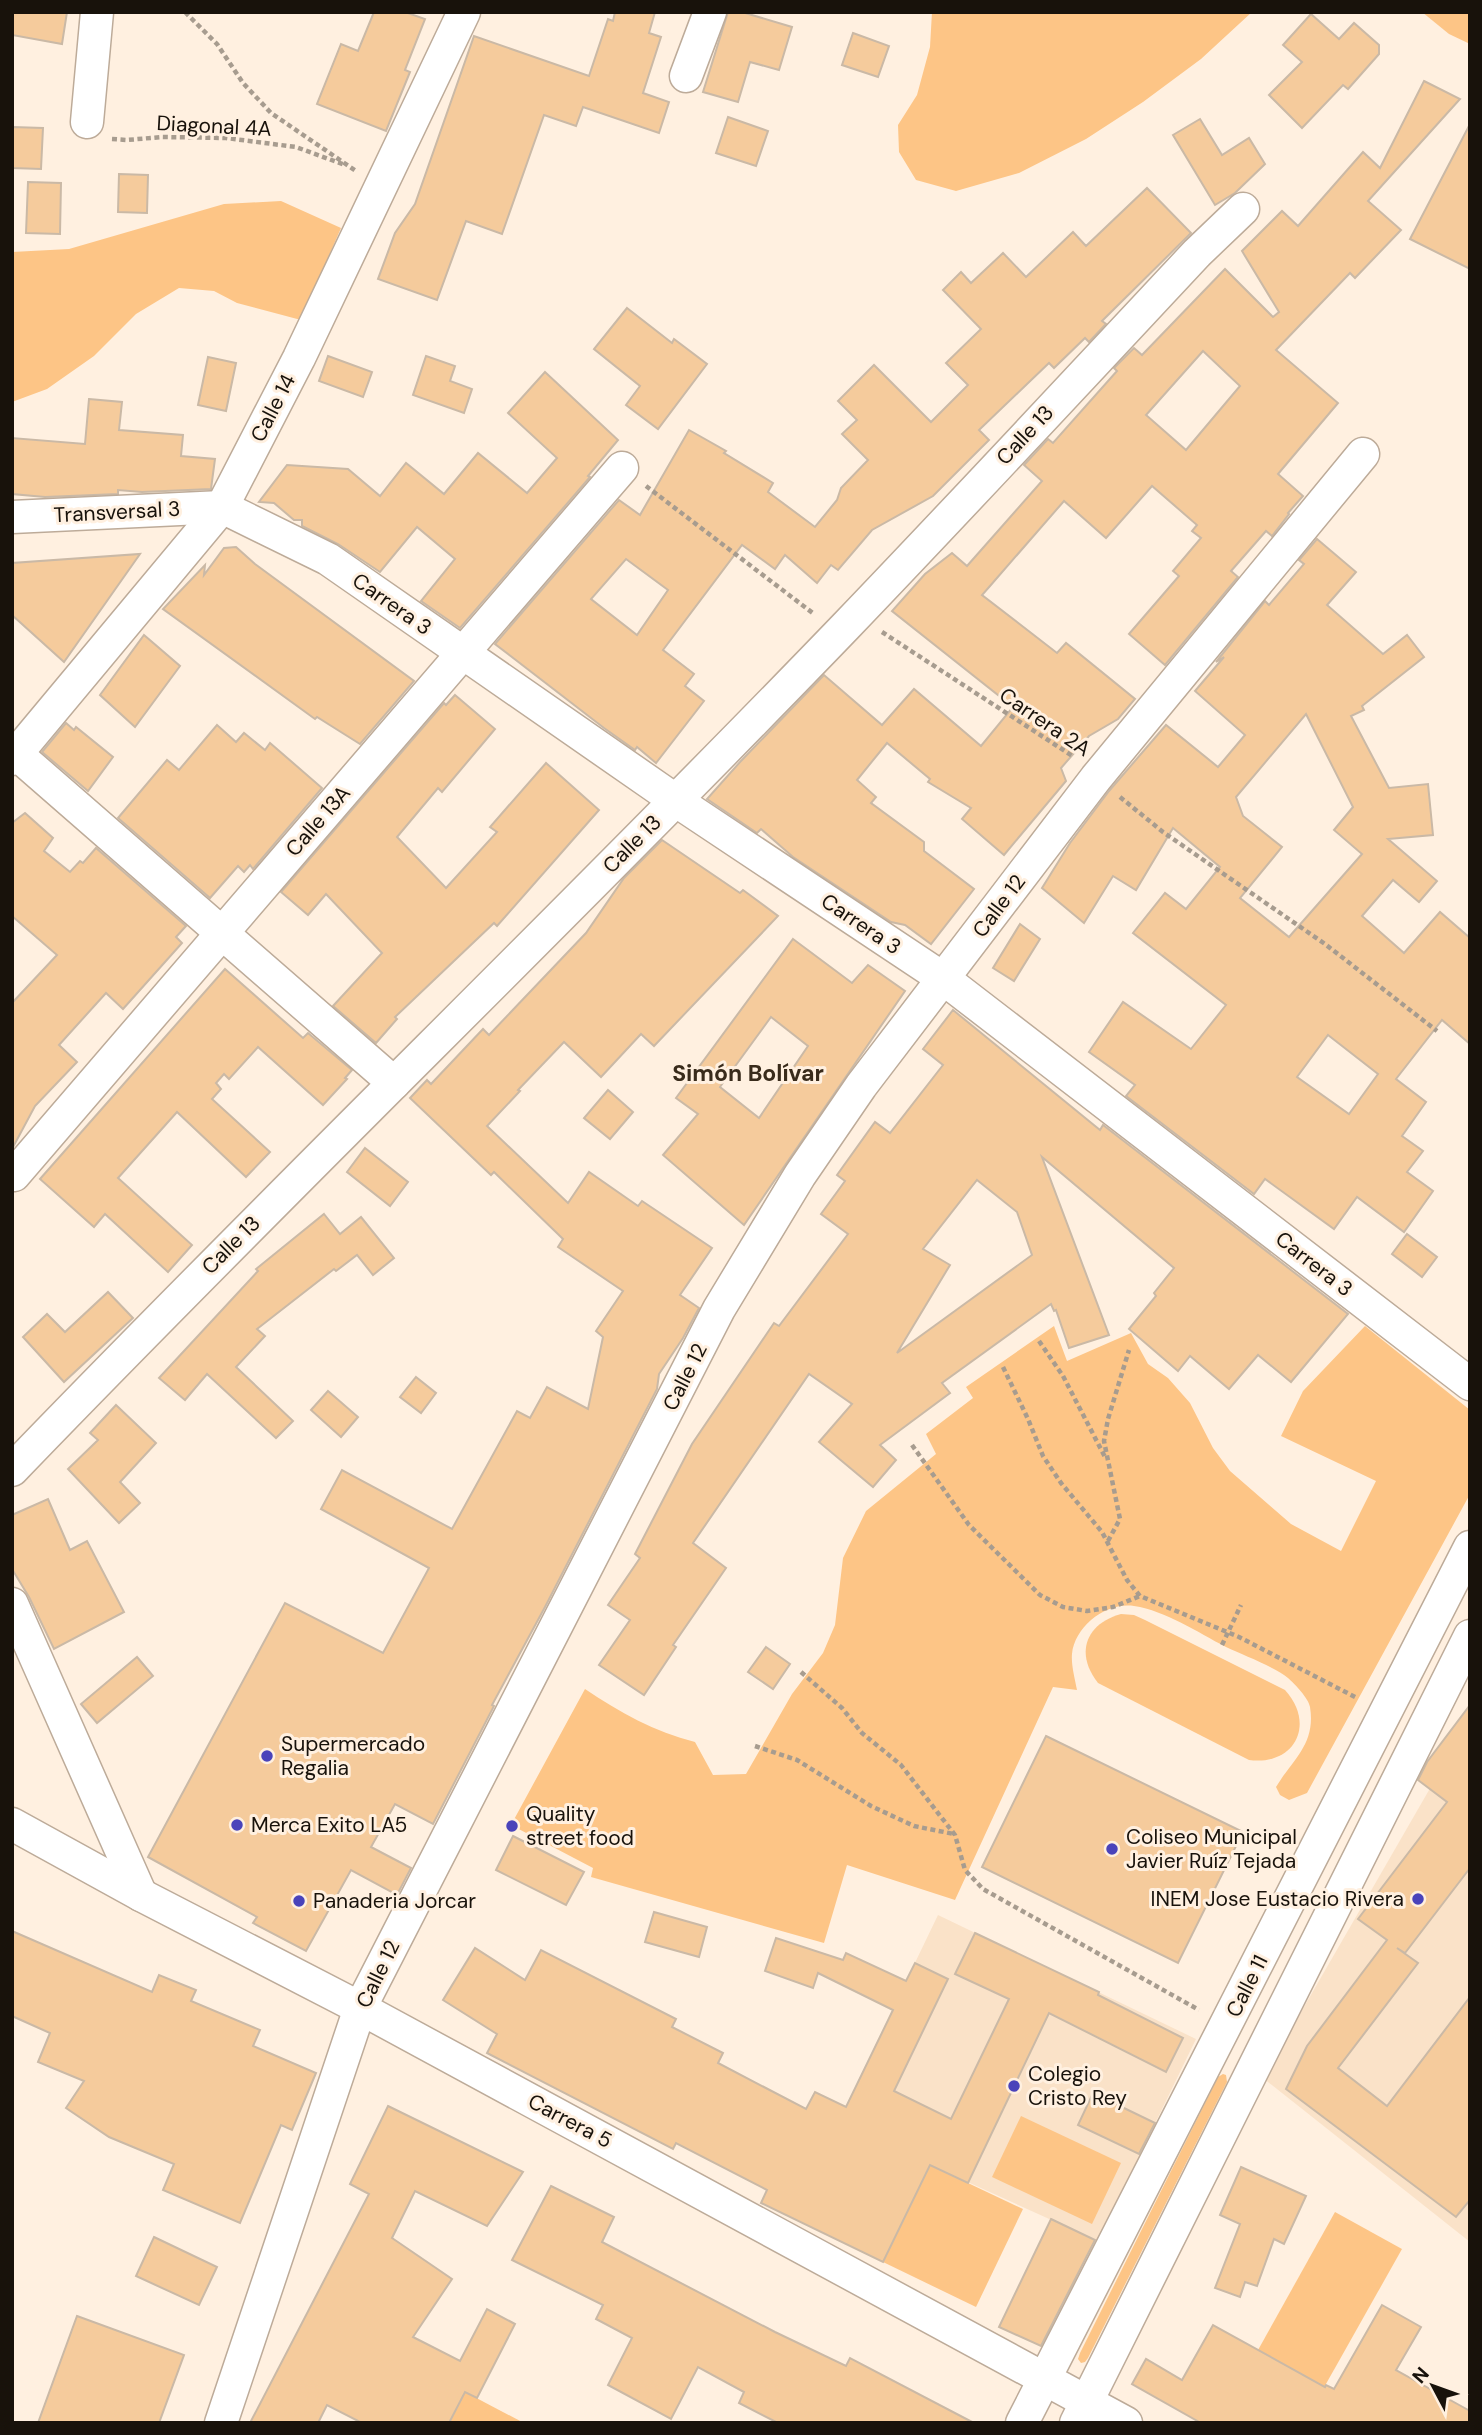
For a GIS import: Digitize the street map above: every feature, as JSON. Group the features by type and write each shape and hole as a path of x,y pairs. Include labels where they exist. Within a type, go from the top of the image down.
{"street":[{"path":"87,122 97,12"},
{"name":"Calle 14","path":"13,754 222,507 299,358 464,12"},
{"path":"686,76 710,12"},
{"name":"Calle 13","path":"12,1470 174,1302 846,626 1197,253 1243,209"},
{"name":"Calle 12","path":"221,2423 360,2008 743,1267 800,1175 861,1086 1096,778 1363,454"},
{"name":"Calle 13A","path":"14,1175 622,468"},
{"name":"Transversal 3","path":"12,517 222,507"},
{"name":"Carrera 3","path":"222,507 328,559 675,800 944,979 1470,1384"},
{"path":"13,754 394,1083"},
{"name":"Calle 11","path":"1022,2423 1470,1547"},
{"path":"12,1604 141,1895"},
{"name":"Calle 11","path":"1082,2412 1470,1636"},
{"name":"Carrera 5","path":"12,1824 141,1895 360,2008 1044,2378 1082,2412 1126,2423"},
{"path":"1227,2025 1266,2045"}],"path":[{"path":"185,12 217,44 243,83 271,113 345,165 382,186"},
{"name":"Diagonal 4A","path":"87,122 92,136 103,138 226,138 296,147 345,165"},
{"name":"Carrera 2A","path":"622,468 824,621 877,629 1071,755 1163,832 1325,944 1437,1031"},
{"path":"1039,1341 1063,1376 1108,1464"},
{"path":"1107,1542 1120,1519 1104,1441 1129,1350"},
{"path":"1003,1367 1043,1456 1061,1483 1102,1532 1128,1580 1140,1596 1228,1632 1386,1713"},
{"path":"912,1445 969,1525 1040,1595 1063,1607 1087,1611 1113,1607 1140,1596"},
{"path":"1222,1645 1241,1605"},
{"path":"801,1672 842,1708 862,1733 901,1765 955,1835 965,1870 983,1889 1227,2025"},
{"path":"755,1746 797,1760 871,1806 914,1826 955,1835"}],"shaded area":[{"path":"932,12 1252,12 1201,59 1143,102 1086,139 1019,173 956,191 916,180 899,152 898,125 917,95 930,47"},
{"path":"1422,12 1470,12 1470,44 1449,34"},
{"path":"281,201 341,228 301,320 237,303 214,291 179,288 136,314 94,356 47,389 12,402 12,252 69,249 224,204"},
{"path":"1054,1326 1067,1361 1131,1333 1148,1364 1168,1378 1190,1403 1213,1448 1230,1471 1291,1524 1341,1551 1376,1481 1281,1436 1303,1391 1365,1326 1470,1410 1470,1494 1307,1793 1289,1800 1280,1795 1276,1787 1302,1750 1310,1731 1309,1704 1294,1684 1275,1670 1170,1617 1134,1606 1123,1606 1103,1612 1079,1634 1072,1654 1077,1690 1053,1687 955,1900 847,1865 824,1943 591,1877 593,1868 511,1825 585,1689 638,1720 695,1742 713,1775 746,1774 792,1694 823,1653 835,1625 843,1558 866,1511 936,1454 926,1434 973,1398 966,1387"},
{"path":"1121,1614 1134,1615 1145,1620 1285,1690 1299,1716 1296,1740 1278,1756 1265,1760 1249,1760 1098,1683 1087,1661 1087,1641 1099,1625"},
{"name":"INEM Jose Eustacio Rivera","path":"1470,1719 1470,2242 1263,2078"},
{"name":"Colegio Cristo Rey","path":"938,1915 1196,2039 1098,2241 930,2165 883,2262 792,2218"},
{"path":"1226,2075 1227,2082 1088,2358 1081,2363 1078,2359 1080,2353 1218,2077"},
{"path":"1021,2116 1121,2163 1092,2224 992,2177"},
{"path":"930,2165 1023,2209 976,2307 883,2262"},
{"path":"1335,2212 1402,2249 1304,2423 1258,2350"},
{"path":"465,2392 524,2423 449,2423"}],"building":[{"path":"12,12 67,12 62,44 12,35"},
{"path":"374,12 405,12 425,19 405,70 410,72 386,131 317,104 341,44 358,51"},
{"path":"615,12 655,12 649,33 661,37 643,93 669,102 659,133 583,107 576,126 544,115 502,234 466,221 437,300 378,279 395,233 415,204 474,36 589,76 608,19 613,21"},
{"path":"728,12 742,12 792,27 779,70 750,62 738,102 703,92"},
{"path":"1311,14 1339,39 1354,23 1379,45 1379,54 1348,89 1343,85 1302,128 1269,95 1302,62 1283,45"},
{"path":"853,33 889,46 878,77 842,65"},
{"path":"1424,81 1460,99 1368,201 1401,230 1355,278 1350,273 1276,350 1338,403 1278,474 1303,496 1272,536 1266,531 1231,571 1238,577 1165,665 1129,634 1179,576 1173,571 1201,538 1192,531 1197,525 1152,486 1106,538 1064,501 982,595 1057,653 1066,643 1135,699 1118,719 1089,736 1061,768 1066,781 1004,855 962,819 971,808 928,782 930,779 887,743 857,780 876,797 871,803 924,842 924,851 974,889 931,944 905,925 891,922 793,857 761,829 757,833 707,799 824,675 882,725 914,689 981,746 1013,707 892,611 925,574 952,553 967,566 1042,481 1024,465 1048,439 1053,443 1117,371 1114,368 1134,348 1142,355 1225,269 1273,317 1279,312 1242,251 1282,211 1298,226 1363,152 1380,168","holes":["1203,351 1240,386 1186,450 1146,415"]},
{"path":"728,117 768,131 756,166 716,153"},
{"path":"1200,119 1222,155 1249,138 1265,164 1235,193 1215,205 1173,135"},
{"path":"1470,124 1470,269 1410,239"},
{"path":"12,127 43,128 41,169 12,168"},
{"path":"119,174 148,175 147,213 118,212"},
{"path":"28,182 61,183 60,234 26,233"},
{"path":"1147,188 1191,233 1102,321 1106,324 1089,342 1085,338 1054,368 1049,363 979,430 989,440 933,496 872,530 838,570 831,565 817,583 785,555 775,569 742,545 663,650 694,674 685,686 704,701 656,763 637,747 635,750 604,728 495,644 619,500 640,515 689,430 773,483 768,492 815,527 837,500 841,488 868,460 842,434 857,420 838,401 874,365 931,422 968,385 946,363 981,329 943,290 961,272 971,283 1003,253 1026,277 1073,232 1086,246","holes":["626,559 668,590 637,635 591,599"]},
{"path":"627,308 672,343 674,339 707,364 658,429 626,405 640,386 594,349"},
{"path":"328,356 372,372 363,397 319,381"},
{"path":"426,356 455,366 450,381 472,389 464,413 413,395"},
{"path":"208,357 236,363 226,411 198,405"},
{"path":"545,372 618,440 588,476 590,477 460,628 421,601 455,559 417,527 380,572 338,544 302,526 302,520 294,520 274,503 259,502 287,465 348,469 380,496 406,463 444,494 478,453 527,493 557,458 508,413"},
{"path":"89,399 122,402 119,430 183,435 181,456 215,459 211,489 142,492 118,490 118,494 45,497 12,494 12,438 85,444"},
{"path":"1317,539 1356,572 1327,605 1383,654 1407,635 1424,657 1362,706 1364,710 1351,716 1389,788 1428,784 1433,835 1388,839 1437,881 1419,902 1393,880 1362,916 1404,953 1440,912 1470,938 1470,1044 1442,1020 1396,1079 1426,1102 1402,1136 1423,1151 1407,1172 1433,1191 1404,1232 1357,1197 1334,1229 1265,1179 1254,1194 1126,1096 1135,1085 1089,1052 1123,1002 1191,1049 1226,1005 1133,933 1165,893 1186,909 1220,867 1173,828 1136,890 1113,876 1084,923 1042,888 1070,843 1109,791 1166,725 1218,767 1245,735 1195,691 1265,601 1269,605 1304,564 1299,560","holes":["1306,714 1353,807 1334,830 1362,854 1289,937 1240,898 1282,847 1243,816 1236,797","1328,1035 1378,1074 1349,1114 1297,1077"]},
{"path":"236,547 255,564 414,681 360,744 317,717 315,719 163,609 205,565 204,575 224,548"},
{"path":"140,554 64,662 12,615 12,563"},
{"path":"144,635 180,666 135,727 100,695"},
{"path":"455,695 495,729 442,792 438,788 397,837 446,888 497,832 490,827 546,763 599,810 497,926 494,923 395,1017 397,1019 376,1043 333,1006 382,953 326,894 308,915 281,892 444,703 446,705"},
{"path":"66,723 74,730 76,727 113,757 88,791 42,752"},
{"path":"217,725 236,742 244,733 265,750 270,743 322,788 253,869 250,865 244,872 238,866 210,898 118,818 167,760 179,770"},
{"path":"25,813 53,838 44,851 70,872 80,861 83,863 96,848 186,926 176,937 182,943 123,1009 106,993 59,1045 77,1062 35,1106 12,1149 12,1003 57,955 12,916 12,823"},
{"path":"662,840 740,893 743,890 778,916 654,1046 641,1034 601,1077 564,1042 487,1126 568,1203 589,1172 638,1206 642,1201 712,1248 680,1295 699,1308 659,1374 657,1389 433,1824 395,1804 371,1847 411,1868 397,1895 351,1870 306,1951 253,1923 257,1917 148,1857 285,1603 383,1653 429,1568 321,1509 342,1470 452,1529 517,1411 530,1418 547,1387 588,1409 603,1337 596,1331 623,1291 558,1247 563,1239 494,1172 491,1175 410,1098 427,1080 431,1084 483,1029 489,1035 586,933 624,878"},
{"path":"1020,924 1040,939 1014,981 993,968"},
{"path":"793,939 852,983 868,965 905,991 744,1225 663,1155 698,1114 676,1098","holes":["771,1017 808,1046 759,1118 720,1087"]},
{"path":"225,969 303,1038 308,1033 352,1070 323,1105 258,1047 229,1079 224,1074 216,1083 221,1089 212,1099 270,1152 246,1177 177,1112 118,1178 192,1245 168,1272 105,1214 94,1227 40,1179"},
{"path":"953,1010 1100,1130 1103,1125 1348,1314 1291,1382 1258,1355 1229,1389 1190,1356 1178,1371 1129,1329 1156,1296 1154,1293 1174,1268 1042,1157 1109,1335 1069,1348 1056,1310 1054,1311 1051,1304 942,1383 950,1393 880,1445 896,1460 873,1487 819,1442 852,1404 809,1374 693,1543 726,1568 673,1645 676,1647 644,1695 599,1665 630,1620 608,1605 640,1558 635,1554 692,1444 774,1323 779,1326 848,1234 821,1214 845,1181 837,1175 875,1122 890,1133 943,1065 923,1049","holes":["977,1180 1017,1212 1032,1255 897,1353 950,1265 923,1249"]},
{"path":"608,1090 633,1112 610,1139 584,1118"},
{"path":"365,1148 408,1182 390,1206 347,1172"},
{"path":"324,1214 340,1234 361,1217 394,1258 373,1275 357,1255 336,1271 334,1269 257,1329 265,1336 236,1367 293,1421 276,1438 207,1374 185,1400 159,1378 258,1271 256,1269"},
{"path":"1407,1234 1437,1257 1422,1277 1392,1254"},
{"path":"108,1292 133,1318 64,1382 23,1337 47,1314 65,1332"},
{"path":"416,1377 436,1393 421,1413 400,1397"},
{"path":"328,1391 358,1417 341,1437 311,1410"},
{"path":"116,1405 156,1443 120,1482 140,1503 119,1523 68,1469 98,1440 90,1433"},
{"path":"48,1499 70,1550 87,1541 124,1612 54,1649 12,1569 12,1515"},
{"path":"766,1647 790,1664 773,1689 748,1672"},
{"path":"137,1657 153,1676 97,1723 81,1704"},
{"path":"1470,1705 1470,1868 1405,1953 1397,1948 1418,1963 1338,2068 1387,2106 1470,1997 1470,2200 1456,2217 1286,2089 1307,2046 1387,1940 1358,1919 1447,1802 1418,1780 1427,1762"},
{"name":"Coliseo Municipal Javier Ruíz Tejada","path":"1046,1736 1243,1832 1178,1963 982,1867"},
{"path":"513,1836 584,1872 566,1905 496,1870"},
{"path":"654,1912 707,1927 699,1957 645,1942"},
{"path":"12,1931 152,1992 159,1975 196,1990 191,2001 260,2030 253,2046 316,2073 292,2130 281,2125 240,2223 163,2190 174,2164 109,2137 66,2108 84,2081 38,2062 50,2033 12,2016"},
{"path":"975,1933 1099,1992 1098,1995 1183,2038 1166,2072 1049,2013 968,2183 930,2165 883,2262 761,2203 767,2190 676,2143 673,2149 487,2053 497,2034 443,2000 475,1948 525,1980 541,1950 676,2019 672,2027 723,2053 718,2063 806,2109 815,2092 846,2107 893,2010 818,1973 813,1988 765,1971 776,1938 843,1960 846,1953 906,1981 915,1963 948,1979 894,2091 951,2119 1009,1999 955,1974"},
{"path":"1093,2093 1155,2123 1139,2154 1078,2125"},
{"path":"388,2106 523,2172 487,2226 415,2191 392,2238 452,2279 413,2337 460,2361 487,2309 515,2324 477,2398 465,2392 449,2423 362,2423 327,2405 318,2423 250,2423 369,2194 350,2184"},
{"path":"1241,2167 1306,2196 1284,2244 1274,2239 1257,2286 1245,2282 1240,2297 1215,2288 1240,2224 1220,2215"},
{"path":"551,2186 614,2217 602,2242 775,2332 846,2366 850,2358 974,2423 778,2423 739,2403 744,2392 698,2367 671,2419 608,2385 632,2338 596,2319 603,2305 512,2260"},
{"path":"1051,2219 1095,2240 1041,2346 999,2327"},
{"path":"154,2237 217,2267 199,2305 136,2276"},
{"path":"1382,2305 1421,2327 1396,2370 1470,2411 1470,2423 1201,2423 1132,2384 1146,2359 1182,2380 1213,2325 1325,2387 1326,2385 1334,2389"},
{"path":"77,2316 184,2355 159,2423 38,2423"}],"place":[{"name":"Supermercado Regalia","path":"267,1756"},
{"name":"Merca Exito LA5","path":"237,1825"},
{"name":"Quality street food","path":"512,1826"},
{"name":"Coliseo Municipal Javier Ruíz Tejada","path":"1112,1849"},
{"name":"INEM Jose Eustacio Rivera","path":"1418,1899"},
{"name":"Panaderia Jorcar","path":"299,1901"},
{"name":"Colegio Cristo Rey","path":"1014,2086"}],"district":[{"name":"Simón Bolívar","path":"748,1073"}]}
